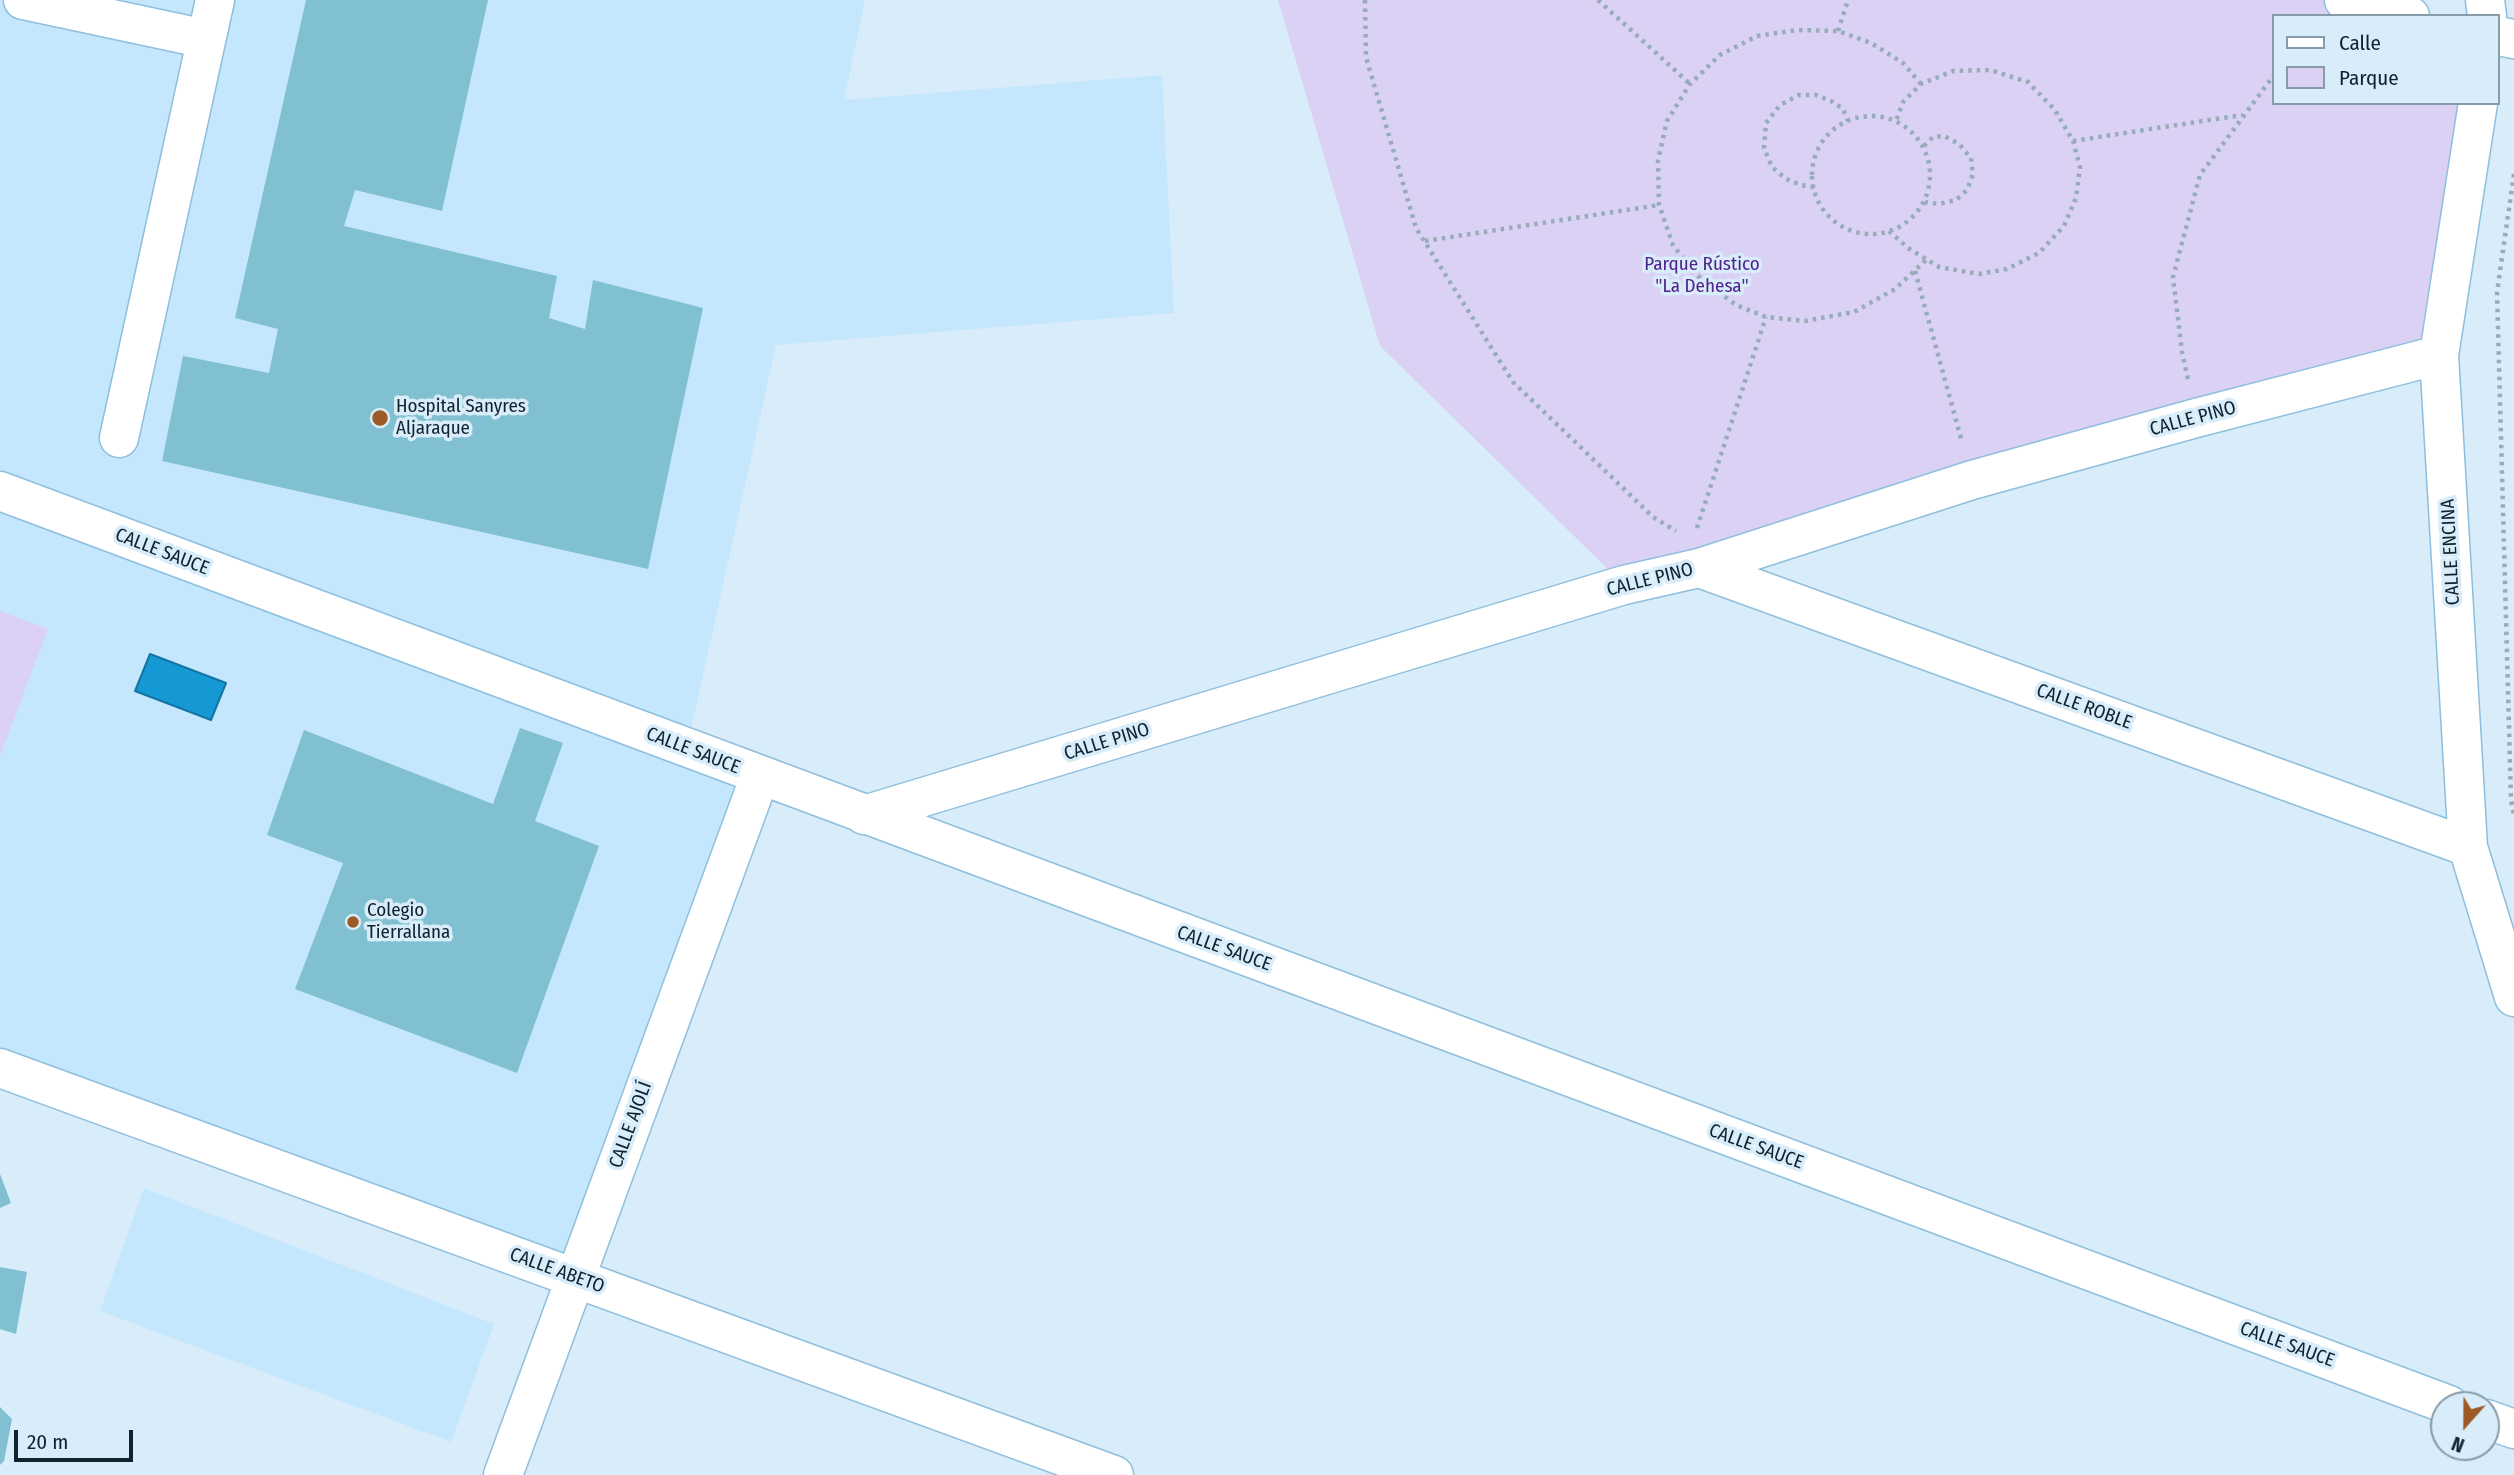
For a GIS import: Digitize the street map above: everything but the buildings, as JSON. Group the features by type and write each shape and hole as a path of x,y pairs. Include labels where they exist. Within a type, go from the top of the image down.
{"street":[{"path":"23,0 206,39"},
{"path":"119,438 215,0"},
{"path":"2344,0 2402,14"},
{"name":"CALLE ENCINA","path":"2478,105 2439,355 2469,847 2514,997"},
{"name":"CALLE PINO","path":"864,815 1624,585 1696,555 2196,418 2439,355"},
{"name":"CALLE SAUCE","path":"0,491 2430,1398"},
{"name":"CALLE ROBLE","path":"1696,555 2469,847"},
{"name":"CALLE AJOLÍ","path":"503,1475 760,776"},
{"name":"CALLE ABETO","path":"0,1068 1114,1475"}],"path":[{"path":"1364,0 1366,57 1416,228 1513,382 1696,555 1766,317"},
{"path":"1598,0 1689,84"},
{"path":"1838,32 1848,0"},
{"path":"1921,84 1903,63 1871,43 1838,32 1797,30 1757,36 1720,55 1689,84 1667,121 1658,160 1659,205 1673,245 1694,273 1736,305 1766,317 1805,321 1854,312 1895,289 1926,260"},
{"path":"1889,230 1908,248 1939,267 1979,274 2007,269 2039,253 2064,226 2076,198 2080,167 2073,141 2055,110 2028,82 1990,70 1953,71 1921,84 1903,102 1896,121"},
{"path":"2196,418 2182,352 2173,277 2200,175 2272,78"},
{"path":"1814,187 1786,179 1772,167 1764,148 1766,123 1780,105 1799,95 1816,95 1830,101 1843,109 1848,121"},
{"path":"2073,141 2243,115"},
{"path":"1859,116 1878,116 1896,121 1912,131 1924,146 1930,165 1930,183 1924,202 1913,217 1898,228 1879,234 1860,233 1841,226 1825,212 1816,195 1812,176 1815,155 1825,137 1840,124 1848,121 1859,116"},
{"path":"1924,146 1933,137 1944,136 1959,144 1971,158 1973,174 1968,190 1956,200 1939,204 1924,202"},
{"path":"2514,174 2497,292 2511,800 2514,815"},
{"path":"1425,241 1659,205"},
{"path":"1915,271 1972,480"}],"shaded area":[{"name":"Hospital Sanyres Aljaraque","path":"0,0 865,0 844,100 1162,75 1174,313 776,345 687,748 760,776 576,1277 0,1068"},
{"path":"144,1188 494,1324 451,1442 100,1311"}],"green space":[{"name":"Parque Rústico \"La Dehesa\"","path":"1278,0 2344,0 2402,14 2272,14 2272,105 2478,105 2439,355 1624,585 1380,346"},
{"path":"0,611 48,629 0,756"}],"water":[{"path":"150,654 226,683 211,720 135,691"}],"place":[{"name":"Hospital Sanyres Aljaraque","path":"380,418"},
{"name":"Colegio Tierrallana","path":"353,922"}]}
